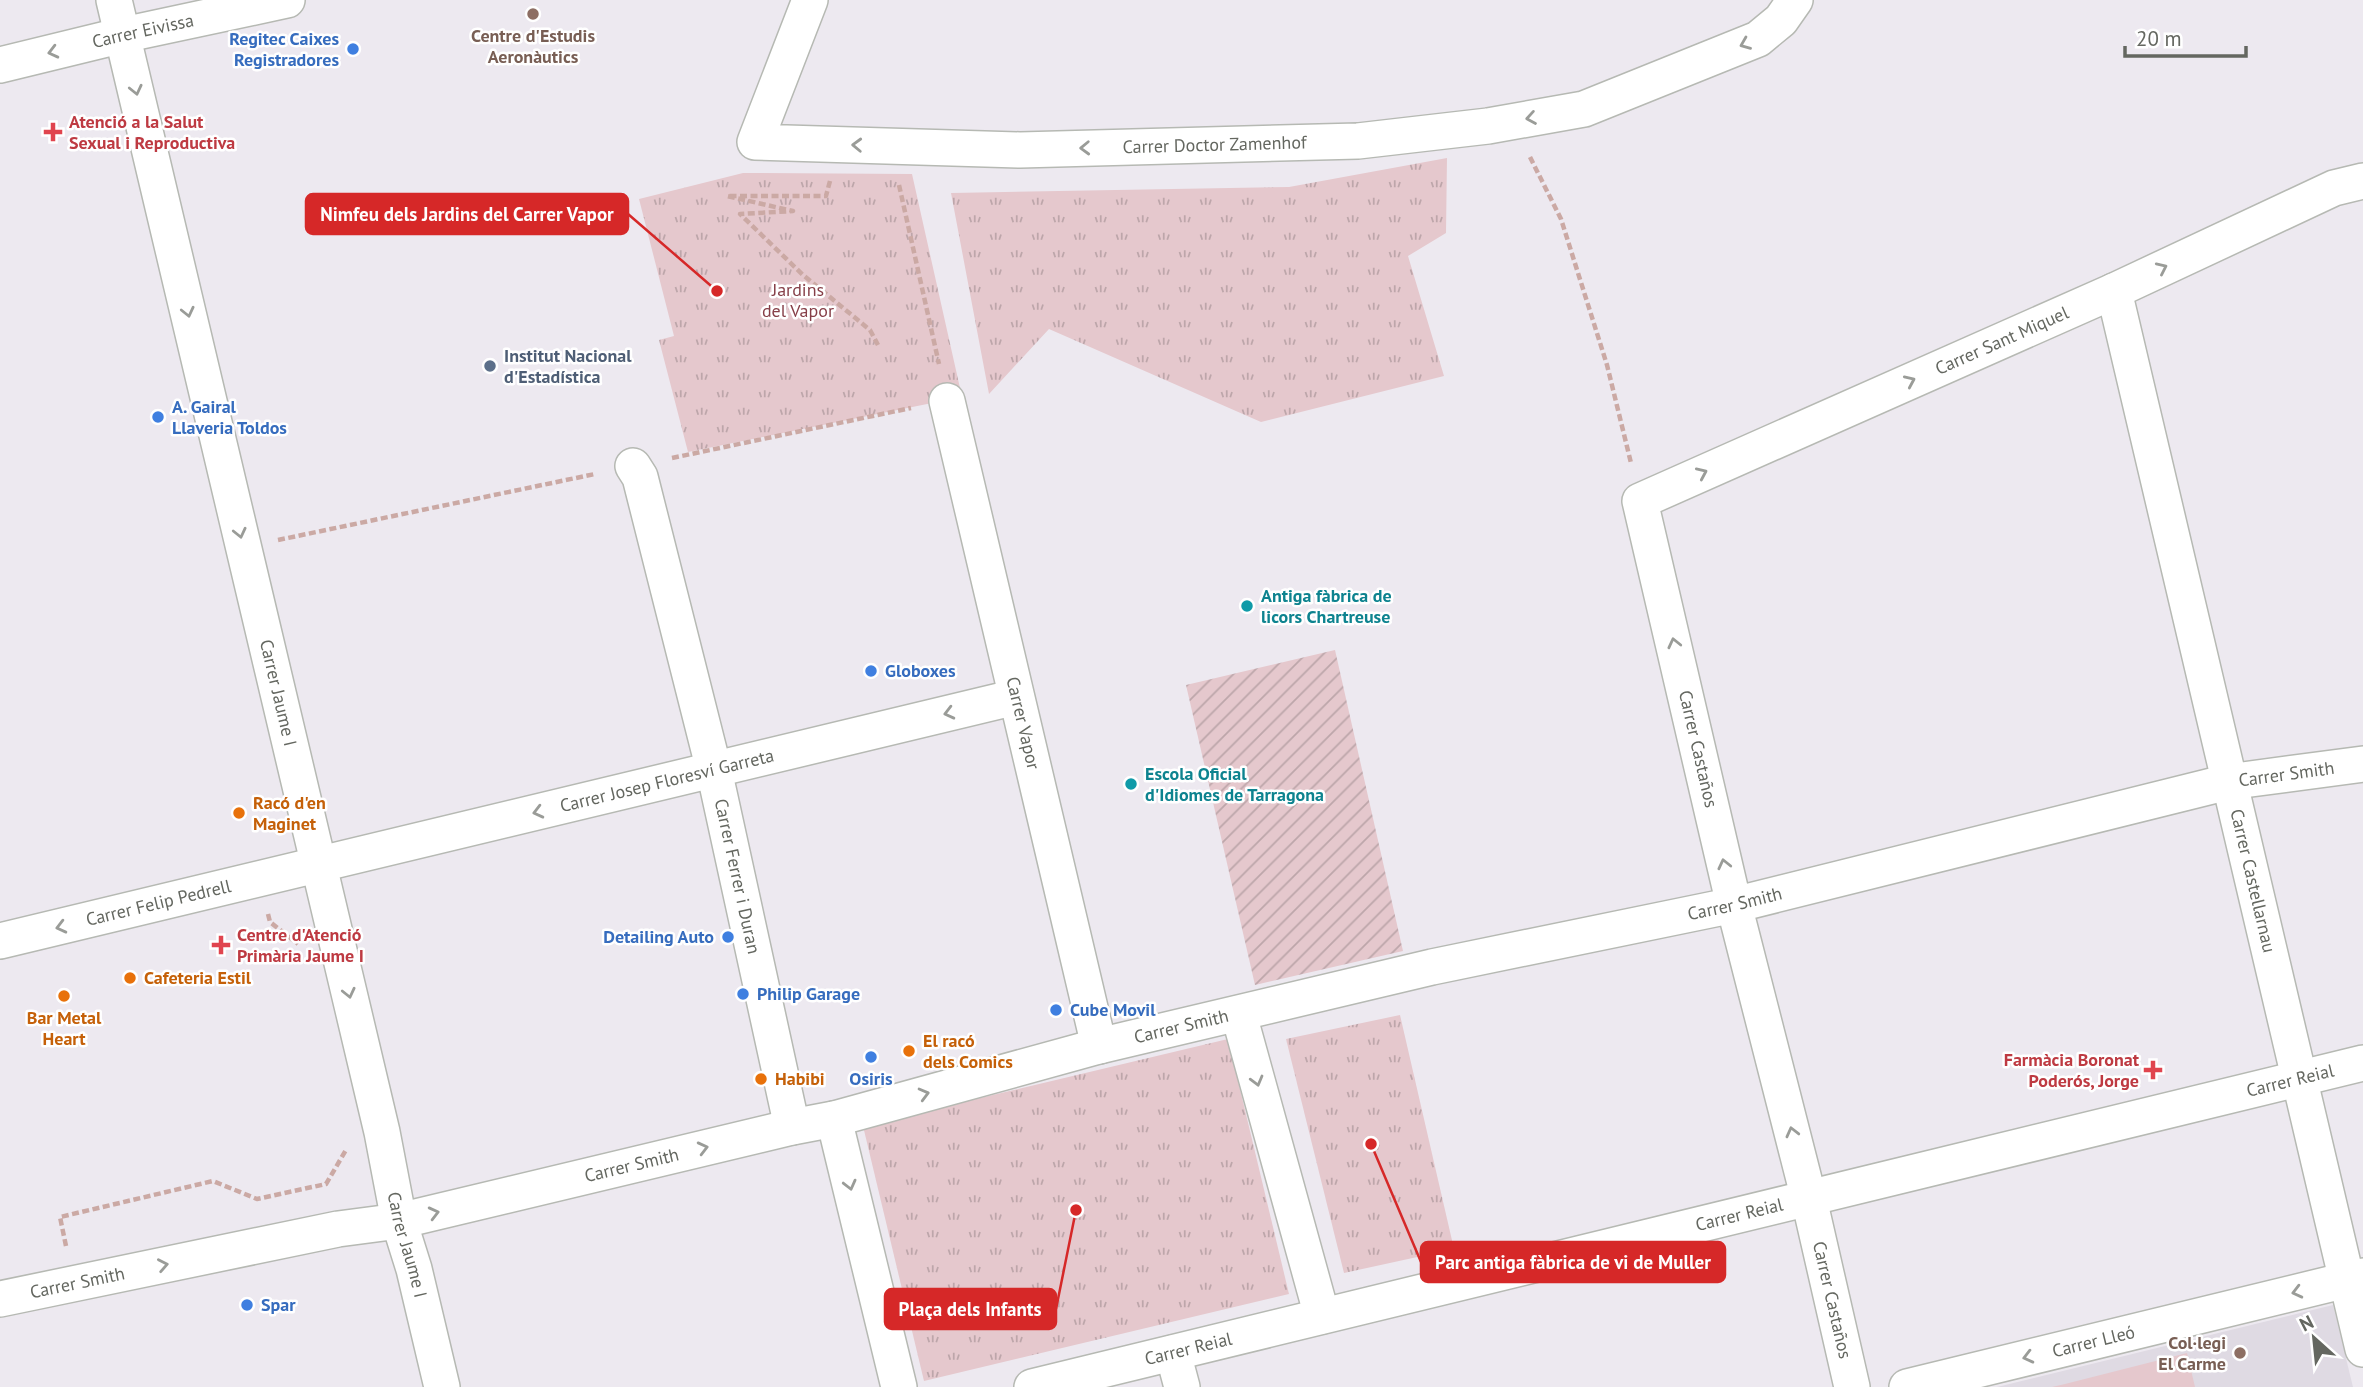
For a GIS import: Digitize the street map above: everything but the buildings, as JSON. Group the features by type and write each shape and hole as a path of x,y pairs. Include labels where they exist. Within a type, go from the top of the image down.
{"street":[{"name":"Carrer Jaume I","path":"114,0 382,1132 399,1221 414,1269 442,1387"},
{"name":"Carrer Eivissa","path":"0,65 287,0"},
{"name":"Carrer Doctor Zamenhof","path":"810,0 755,142 1034,150 1358,141 1489,126 1584,108 1758,39 1781,20 1795,0"},
{"name":"Carrer Sant Miquel","path":"1640,501 2114,291 2334,188 2363,181"},
{"name":"Carrer Castellarnau","path":"2114,291 2300,1079 2354,1278 2363,1349"},
{"name":"Carrer Vapor","path":"947,401 1099,1046"},
{"name":"Carrer Ferrer i Duran","path":"633,466 639,477 714,770 792,1127"},
{"name":"Carrer Castaños","path":"1640,501 1734,905 1809,1199 1852,1387"},
{"name":"Carrer Josep Floresví Garreta","path":"318,865 1016,697"},
{"name":"Carrer Smith","path":"0,1299 324,1232 399,1221 834,1118 1099,1046 1239,1015 1432,967 1734,905 2228,782 2363,764"},
{"name":"Carrer Felip Pedrell","path":"0,941 318,865"},
{"path":"1239,1015 1322,1317"},
{"name":"Carrer Reial","path":"1032,1387 2363,1063"},
{"path":"834,1118 899,1387"},
{"name":"Carrer Lleó","path":"1907,1387 2354,1278"},
{"path":"1173,1353 1182,1387"}],"path":[{"path":"1513,121 1561,219 1607,365 1640,501"},
{"path":"832,174 826,196 727,196 793,211 740,214 803,275 870,330 878,345"},
{"path":"896,174 947,401"},
{"path":"257,879 270,922 300,945"},
{"path":"66,1246 60,1217 213,1181 257,1199 326,1184 347,1149"}],"shaded area":[{"name":"Col·legi El Carme","path":"2333,1305 2353,1387 1997,1387"}],"green space":[{"path":"1447,158 1446,233 1408,256 1444,376 1261,422 1049,329 989,394 951,193 1289,187"},
{"name":"Jardins del Vapor","path":"743,173 912,174 962,397 688,452 659,340 674,336 639,199"},
{"path":"1335,650 1403,951 1255,985 1186,685"},
{"path":"1400,1015 1454,1249 1344,1273 1286,1039"},
{"path":"1228,1039 1289,1294 924,1381 863,1126"},
{"path":"2187,1353 2195,1387 2052,1387 2065,1384"}],"place":[{"name":"Centre d'Estudis Aeronàutics","path":"533,14"},
{"name":"Regitec Caixes Registradores","path":"353,49"},
{"name":"Atenció a la Salut Sexual i Reproductiva","path":"53,132"},
{"name":"Nimfeu dels Jardins del Carrer Vapor","path":"717,291"},
{"name":"Institut Nacional d'Estadística","path":"490,366"},
{"name":"A. Gairal Llaveria Toldos","path":"158,417"},
{"name":"Antiga fàbrica de licors Chartreuse","path":"1247,606"},
{"name":"Globoxes","path":"871,671"},
{"name":"Escola Oficial d'Idiomes de Tarragona","path":"1131,784"},
{"name":"Racó d'en Maginet","path":"239,813"},
{"name":"Detailing Auto","path":"728,937"},
{"name":"Centre d'Atenció Primària Jaume I","path":"221,945"},
{"name":"Cafeteria Estil","path":"130,978"},
{"name":"Philip Garage","path":"743,994"},
{"name":"Bar Metal Heart","path":"64,996"},
{"name":"Cube Movil","path":"1056,1010"},
{"name":"El racó dels Comics","path":"909,1051"},
{"name":"Osiris","path":"871,1057"},
{"name":"Farmàcia Boronat Poderós, Jorge","path":"2153,1070"},
{"name":"Habibi","path":"761,1079"},
{"name":"Parc antiga fàbrica de vi de Muller","path":"1371,1144"},
{"name":"Plaça dels Infants","path":"1076,1210"},
{"name":"Spar","path":"247,1305"},
{"name":"Col·legi El Carme","path":"2240,1353"}]}
